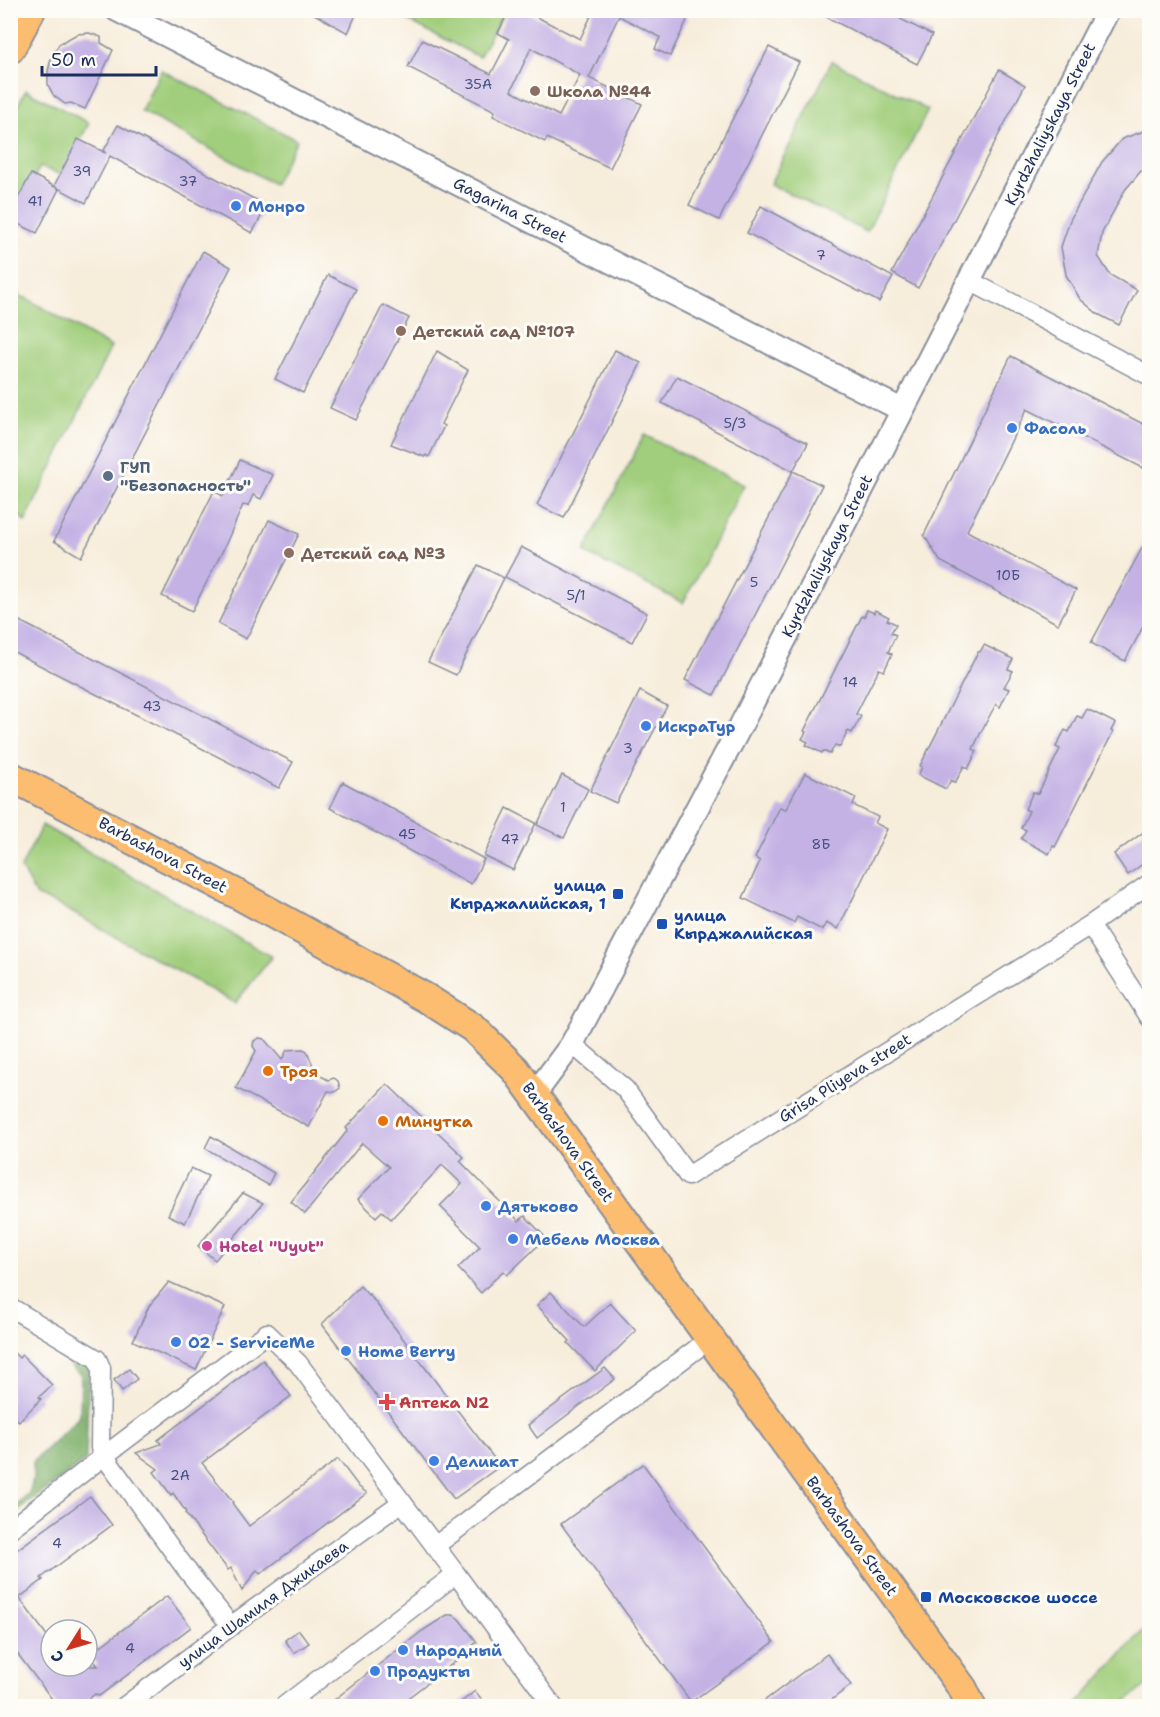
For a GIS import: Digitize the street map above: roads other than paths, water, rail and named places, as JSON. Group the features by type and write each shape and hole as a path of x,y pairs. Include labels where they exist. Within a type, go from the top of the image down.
{"main road":[{"path":"10,49 32,10"},
{"name":"Barbashova Street","path":"10,776 247,899 426,998 473,1028 515,1069 973,1701"}],"street":[{"name":"Gagarina Street","path":"117,10 902,410"},
{"name":"Kyrdzhaliyskaya Street","path":"534,1095 572,1044 740,727 1108,10"},
{"path":"970,281 1149,376"},
{"name":"Grisa Pliyeva street","path":"572,1044 625,1089 688,1176 1089,925 1149,883"},
{"path":"1089,925 1149,1018"},
{"path":"10,1307 97,1359 101,1368 100,1448 104,1456 186,1569 231,1626"},
{"path":"10,1529 267,1333 298,1363 554,1707"},
{"path":"435,1546 711,1338"},
{"name":"улица Шамиля Джикаева","path":"125,1707 231,1626 402,1502"},
{"path":"285,1706 456,1574"}],"place":[{"name":"Школа №44","path":"535,91"},
{"name":"Монро","path":"236,206"},
{"name":"Детский сад №107","path":"401,331"},
{"name":"Фасоль","path":"1012,428"},
{"name":"ГУП \"Безопасность\"","path":"108,476"},
{"name":"Детский сад №3","path":"289,553"},
{"name":"ИскраТур","path":"646,726"},
{"name":"улица Кырджалийская, 1","path":"618,894"},
{"name":"улица Кырджалийская","path":"662,924"},
{"name":"Троя","path":"268,1071"},
{"name":"Минутка","path":"383,1121"},
{"name":"Дятьково","path":"486,1206"},
{"name":"Мебель Москва","path":"513,1239"},
{"name":"Hotel \"Uyut\"","path":"207,1246"},
{"name":"О2 - ServiceMe","path":"176,1342"},
{"name":"Home Berry","path":"346,1351"},
{"name":"Аптека N2","path":"387,1402"},
{"name":"Деликат","path":"434,1461"},
{"name":"Московское шоссе","path":"926,1597"},
{"name":"Народный","path":"403,1650"},
{"name":"Продукты","path":"375,1671"}]}
